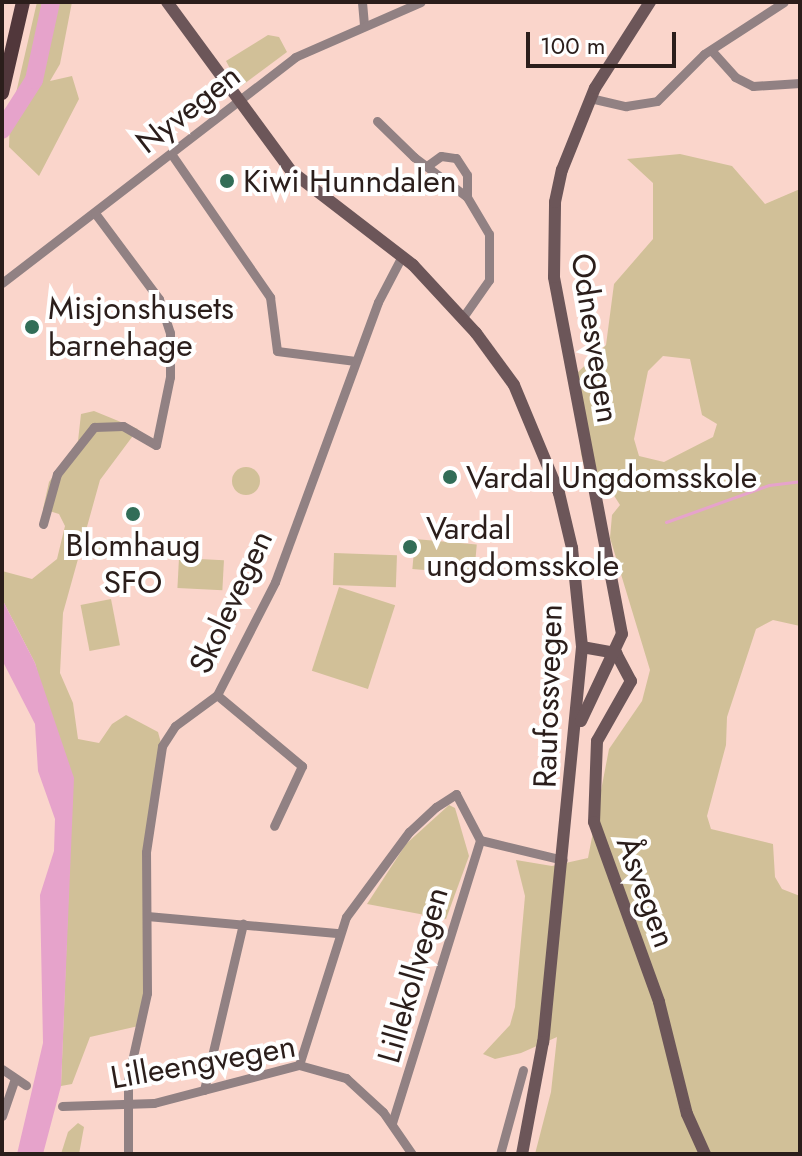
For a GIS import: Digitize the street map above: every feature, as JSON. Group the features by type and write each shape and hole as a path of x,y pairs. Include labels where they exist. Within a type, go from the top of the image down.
{"main road":[{"path":"2,93 17,41 23,2"},
{"name":"Raufossvegen","path":"167,2 237,102 291,171 402,256 463,317 514,385 546,456 572,548 582,647 576,736 543,1042 522,1154"},
{"name":"Odnesvegen","path":"576,736 590,695 616,653 621,627 554,277 555,202 590,98 650,2"},
{"path":"2,71 17,41"},
{"path":"582,647 616,653"},
{"name":"Åsvegen","path":"616,653 627,665 630,685 597,741 594,822 659,1002 687,1114 705,1154"},
{"path":"581,664 598,669 609,666"}],"street":[{"path":"362,2 364,24"},
{"name":"Nyvegen","path":"2,283 172,155 295,57 364,24 421,2"},
{"path":"590,98 626,106 657,101 711,50 784,2"},
{"path":"711,50 735,77 753,86 800,83"},
{"path":"377,121 467,197 489,234 491,262 482,295 463,317"},
{"path":"172,155 270,297 277,351 355,361"},
{"path":"427,166 441,156 456,158 467,175 467,197"},
{"path":"43,524 57,474 94,427 123,426 156,445 170,377 170,333 159,299 95,213"},
{"name":"Skolevegen","path":"128,1154 126,1107 147,993 146,852 162,746 175,726 217,695 275,582 355,361 402,256"},
{"path":"217,695 302,766 274,826"},
{"path":"299,1065 339,933 409,832 456,794 480,840 563,860"},
{"name":"Lillekollvegen","path":"392,1123 480,840"},
{"path":"147,916 339,933"},
{"path":"204,1090 243,924"},
{"name":"Lilleengvegen","path":"62,1106 126,1107 299,1065 346,1078 392,1123 408,1153"},
{"path":"2,1069 26,1085"},
{"path":"500,1154 523,1070"},
{"path":"2,1116 15,1079"}],"shaded area":[{"path":"37,2 72,2 60,64 50,81 72,76 79,99 39,176 9,147 10,119"},
{"path":"268,35 279,37 287,52 240,87 226,61"},
{"path":"680,154 732,166 765,204 800,189 800,626 773,620 756,629 727,717 726,745 707,816 711,829 773,844 775,877 782,889 800,896 800,1154 535,1154 551,1092 557,1037 521,1053 495,1059 483,1054 510,1025 515,1007 525,896 516,860 552,866 588,858 609,749 642,701 650,670 610,538 612,515 620,505 613,494 589,486 581,454 574,376 606,345 614,284 653,239 653,183 627,159","holes":["663,356 690,359 702,415 717,424 713,437 664,462 639,456 634,439 648,371"]},
{"path":"94,411 138,429 100,480 63,613 60,673 73,703 78,739 99,743 112,724 126,715 158,732 161,743 149,868 143,1025 90,1037 72,1084 61,1086 72,802 35,663 2,599 2,571 32,579 57,559 65,526 59,514 43,509 49,482 78,441 81,414"},
{"path":"246,467 256,471 260,481 256,491 246,495 236,491 232,481 236,471"},
{"path":"101,537 110,546 101,555 92,546"},
{"path":"415,539 477,544 474,574 412,569"},
{"path":"334,553 397,555 396,587 333,585"},
{"path":"179,558 224,560 222,590 177,588"},
{"path":"339,587 395,605 368,689 312,671"},
{"path":"2,599 35,663 74,778 61,1086 43,1154 17,1154 43,1043 40,895 54,851 55,819 38,771 35,724 2,660"},
{"path":"111,599 120,645 90,651 81,605"},
{"path":"449,805 455,808 469,856 446,919 367,904 406,844"},
{"path":"78,1123 84,1127 79,1154 61,1154 68,1132"}],"waterway":[{"path":"2,130 34,80 51,2"},
{"path":"666,522 769,485 800,481"}],"place":[{"name":"Kiwi Hunndalen","path":"227,181"},
{"name":"Misjonshusets barnehage","path":"32,327"},
{"name":"Vardal Ungdomsskole","path":"450,477"},
{"name":"Blomhaug SFO","path":"133,514"},
{"name":"Vardal ungdomsskole","path":"410,547"}]}
